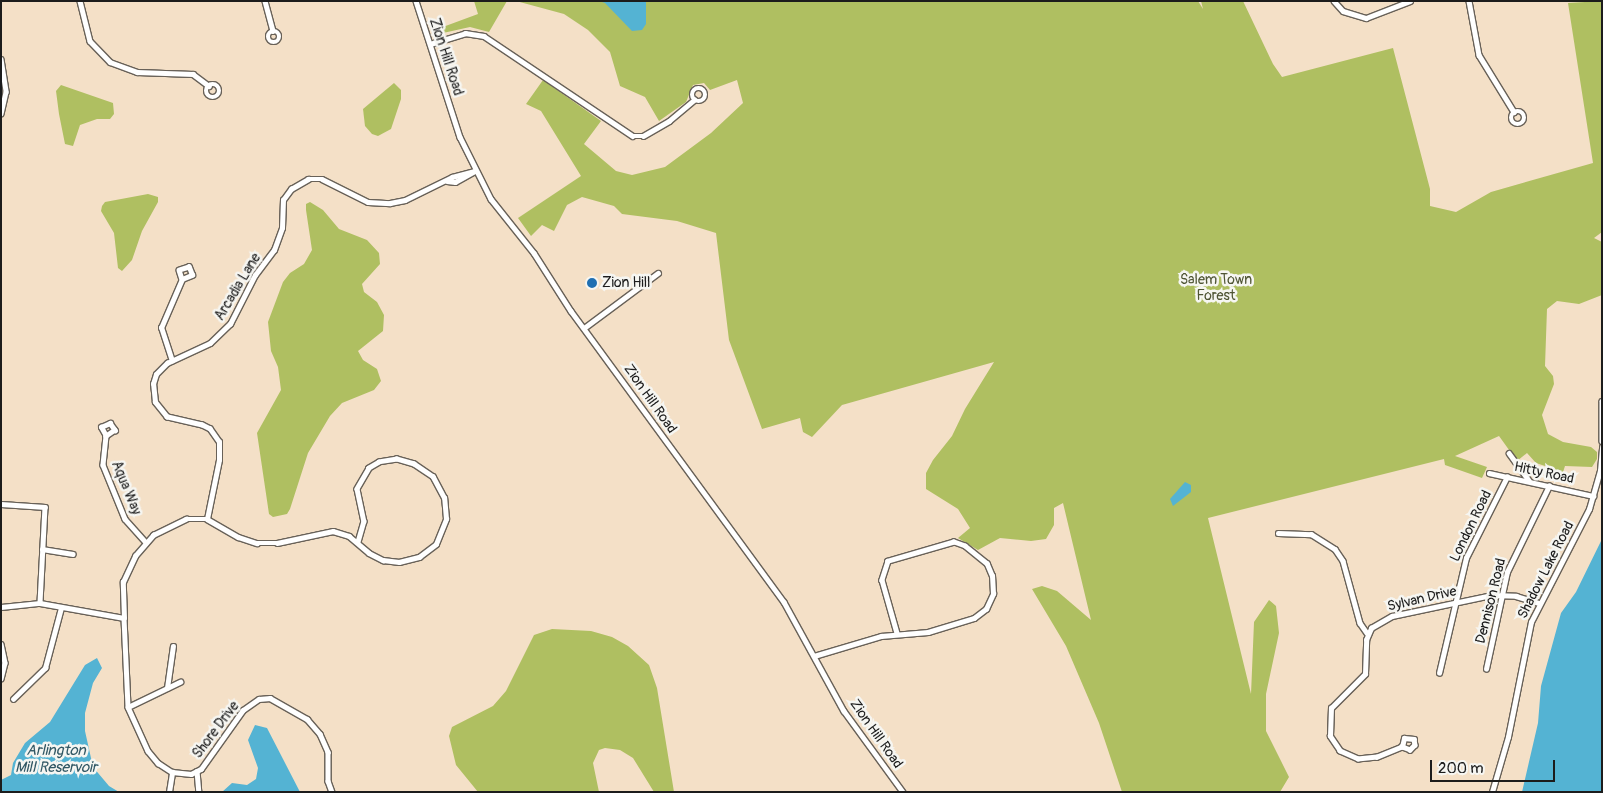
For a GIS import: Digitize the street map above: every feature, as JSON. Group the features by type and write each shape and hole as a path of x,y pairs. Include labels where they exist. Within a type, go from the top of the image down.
{"street":[{"path":"80,1 88,36 110,62 132,71 193,74 209,86"},
{"path":"265,1 273,31"},
{"name":"Zion Hill Road","path":"416,1 460,137 475,171 491,199 534,253 584,328 784,602 844,712 903,792"},
{"path":"1334,1 1343,11 1366,18 1410,1"},
{"path":"1469,1 1479,55 1514,112"},
{"path":"430,44 465,33 484,36 633,136 643,136 670,122 694,100"},
{"path":"1,59 6,92 1,113"},
{"name":"Arcadia Lane","path":"207,519 219,460 219,442 210,429 167,417 155,402 153,384 156,374 172,361 210,343 230,324 255,275 274,250 282,228 284,200 296,184 308,179 322,179 360,198 383,204 405,200 475,171"},
{"path":"584,328 658,273"},
{"path":"172,361 161,328 182,279"},
{"path":"1602,401 1602,442"},
{"name":"Aqua Way","path":"106,436 103,465 111,488 125,519 146,542"},
{"name":"Shadow Lake Road","path":"1492,792 1508,737 1526,643 1539,604 1576,536 1594,496 1602,447"},
{"path":"1509,453 1529,482"},
{"path":"169,792 172,772 158,763 148,751 128,707 123,582 134,556 146,542 180,521 207,519 238,537 257,543 277,543 333,531 358,542 373,556 393,562 414,559 428,551 442,534 446,514 442,493 433,477 418,466 401,460 384,460 368,468 357,489 364,521 358,542"},
{"name":"Hitty Road","path":"1489,473 1594,496"},
{"name":"London Road","path":"1439,673 1466,558 1507,477"},
{"name":"Dennison Road","path":"1486,669 1502,594 1513,558 1549,486"},
{"path":"1,504 44,507 40,603"},
{"path":"1278,533 1311,534 1335,549 1343,562 1360,622 1367,633 1365,674 1331,708 1330,736 1340,751 1358,759 1377,757 1402,747"},
{"path":"814,656 897,633 928,632 957,625 982,613 990,602 993,590 992,576 987,564 965,546 954,542 890,559 884,566 882,580 897,633"},
{"path":"42,549 73,554"},
{"name":"Sylvan Drive","path":"1367,633 1378,622 1392,616 1502,594 1539,604"},
{"path":"1,607 40,603 124,618"},
{"path":"13,699 45,668 61,608"},
{"path":"1,644 5,663 1,679"},
{"path":"167,688 173,646"},
{"path":"128,707 180,682"},
{"name":"Shore Drive","path":"172,772 197,771 207,762 243,710 259,699 270,698 307,719 320,734 328,752 328,781 332,792"},
{"path":"197,771 199,792"}],"green space":[{"path":"474,1 507,1 489,32 470,27 434,35 432,31 478,14"},
{"name":"Salem Town Forest","path":"516,1 1198,1 1203,9 1201,1 1243,1 1273,64 1282,77 1393,48 1430,189 1430,206 1456,212 1491,192 1593,163 1568,3 1602,1 1602,232 1594,238 1602,242 1602,295 1579,304 1557,301 1547,309 1545,366 1553,376 1554,384 1542,415 1548,434 1563,442 1591,447 1597,452 1597,459 1592,467 1565,466 1563,472 1536,463 1527,453 1517,461 1499,436 1455,456 1487,467 1482,478 1445,465 1444,459 1208,518 1251,694 1254,622 1269,600 1276,606 1279,633 1266,694 1266,731 1289,777 1280,792 1122,792 1099,723 1066,646 1032,589 1042,586 1057,591 1091,620 1063,503 1054,508 1054,525 1046,539 1031,541 1000,538 978,550 958,538 970,528 958,509 926,489 926,473 933,460 952,436 965,409 994,362 842,405 812,437 803,432 800,418 762,429 729,340 716,233 677,221 622,214 614,206 582,197 567,205 554,231 542,225 531,236 518,218 581,176 541,111 526,104 543,80 601,121 584,144 616,171 632,175 665,167 711,133 743,103 737,80 710,90 704,83 693,85 686,102 659,121 645,97 620,86 610,52 588,30 564,14"},
{"path":"394,83 401,90 401,99 391,129 378,136 372,134 365,126 363,109"},
{"path":"61,85 113,103 114,114 110,119 97,119 80,125 73,146 65,144 59,114 56,91"},
{"path":"148,194 158,197 158,202 142,231 132,260 122,271 118,268 114,233 101,211 102,206 105,202"},
{"path":"310,202 323,210 339,229 367,240 379,253 380,264 362,284 364,292 377,302 384,315 383,331 358,351 363,360 377,369 381,381 374,390 342,403 330,416 308,453 290,509 287,514 273,517 269,514 257,433 281,390 278,367 271,351 268,322 283,282 290,273 304,264 312,250 306,210 306,204"},
{"path":"552,629 591,631 612,637 628,646 649,665 657,688 674,792 654,792 633,758 620,750 605,748 599,750 593,763 599,792 478,792 456,765 449,736 452,727 493,706 506,691 534,635"}],"water":[{"path":"599,1 646,1 646,24 642,30 632,31 605,3"},
{"path":"1185,482 1191,485 1191,492 1173,506 1170,499"},
{"path":"1602,539 1602,792 1522,792 1538,723 1541,686 1561,613 1576,592"},
{"name":"Arlington Mill Reservoir","path":"97,658 102,668 93,683 85,713 85,731 93,767 109,786 119,792 1,792 1,780 11,775 13,763 25,743 50,722 85,665"},
{"path":"255,725 267,728 300,792 222,792 232,783 247,785 256,779 258,768 248,740"}],"place":[{"name":"Zion Hill","path":"592,283"}]}
